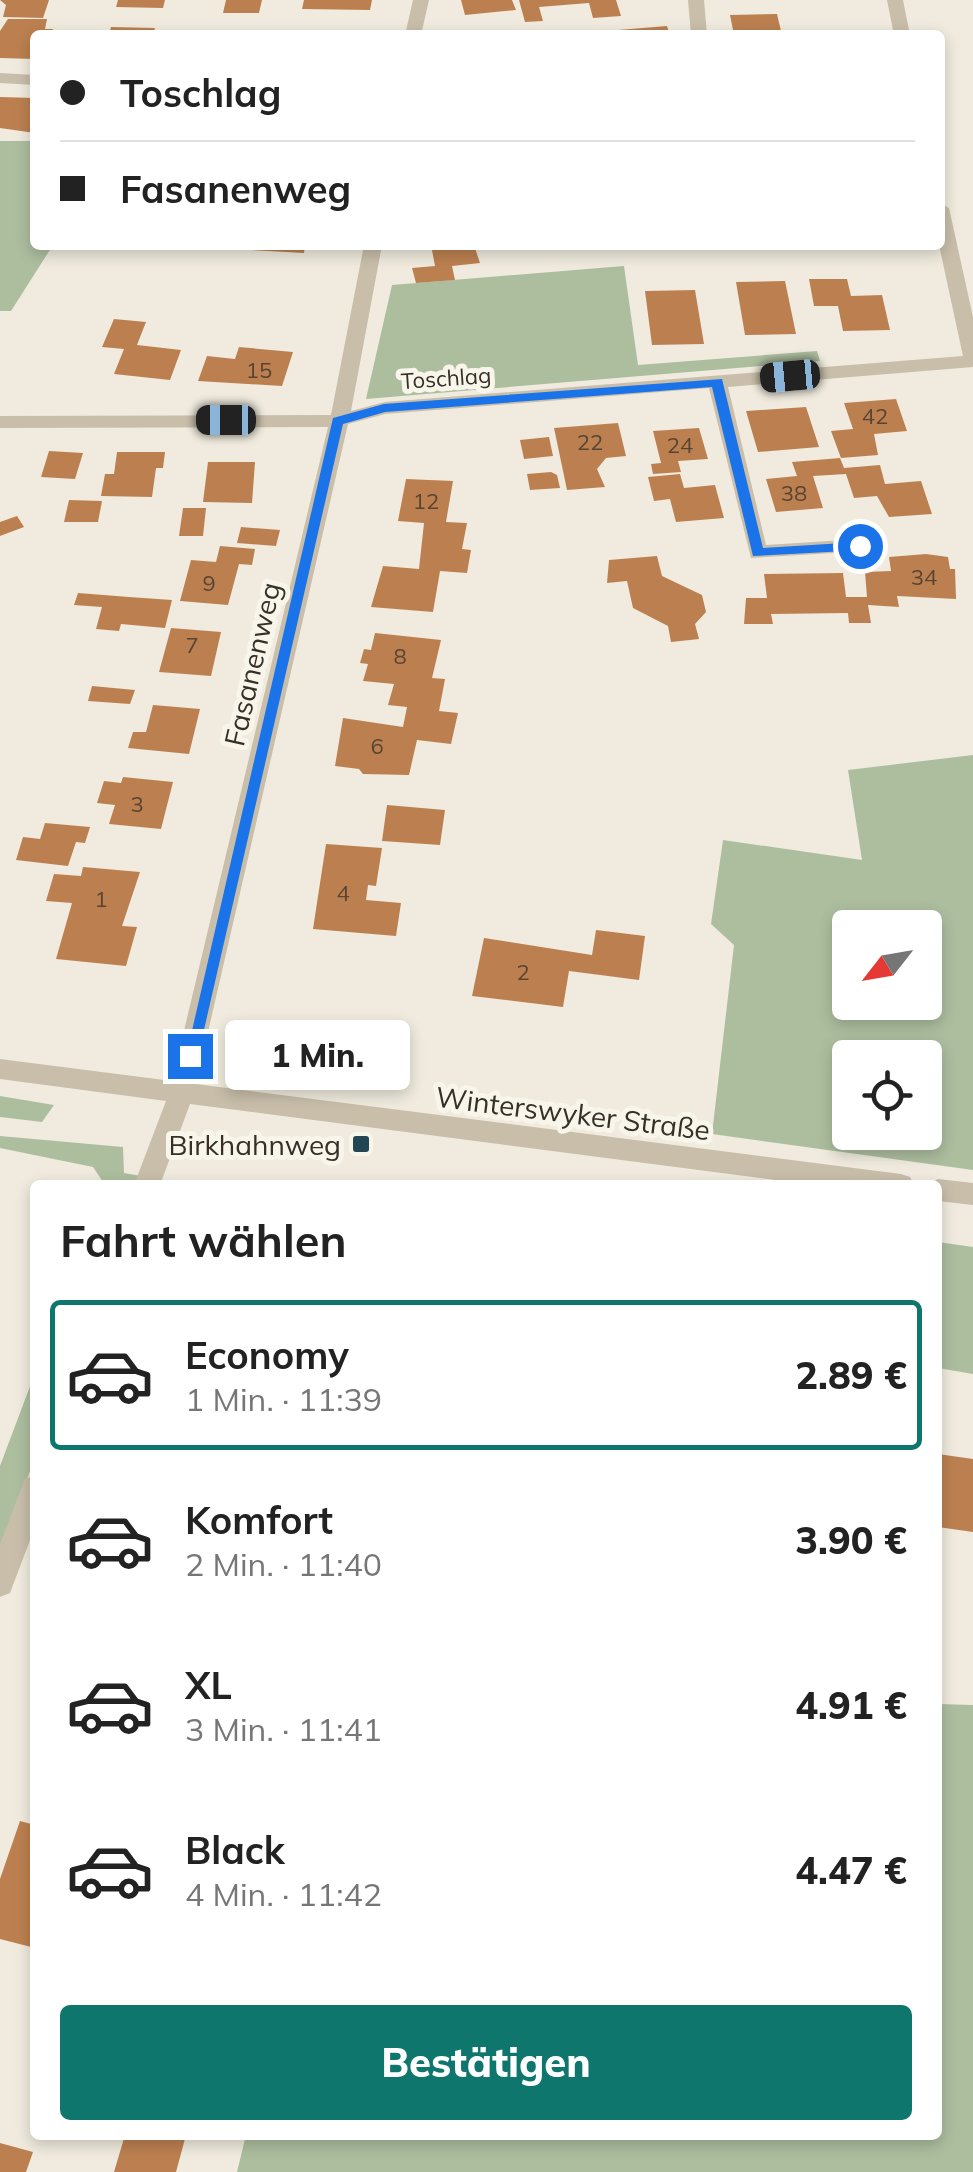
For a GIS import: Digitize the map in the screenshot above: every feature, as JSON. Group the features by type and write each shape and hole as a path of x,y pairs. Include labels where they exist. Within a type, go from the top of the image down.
{"street":[{"path":"414,30 421,0"},
{"path":"696,0 699,30"},
{"path":"895,0 901,30"},
{"path":"0,78 30,80"},
{"path":"945,231 973,361"},
{"name":"Fasanenweg","path":"180,1095 337,421 372,250"},
{"name":"Toschlag","path":"0,422 337,421 384,408 973,361"},
{"path":"718,382 758,553 860,546"},
{"name":"Winterswyker Straße","path":"0,1070 860,1180"},
{"path":"148,1180 180,1095"},
{"path":"942,1190 973,1194"},
{"path":"0,1583 30,1502"}],"green space":[{"path":"0,141 30,141 30,250 50,250 11,311 0,311"},
{"path":"624,266 638,365 817,351 820,361 366,399 392,285"},
{"path":"973,755 973,1170 712,1134 734,945 711,924 723,840 862,860 848,770"},
{"path":"0,1096 54,1105 42,1122 0,1117"},
{"path":"0,1136 123,1147 124,1173 141,1176 140,1180 102,1180 93,1167 0,1148"},
{"path":"942,1243 973,1247 973,1374 942,1369"},
{"path":"30,1386 30,1471 0,1551 0,1466"},
{"path":"942,1704 973,1705 973,2172 237,2172 245,2140 942,2140"}],"building":[{"path":"0,0 49,0 43,18 3,17 6,5"},
{"path":"118,0 165,0 163,8 116,7"},
{"path":"226,0 262,0 259,13 223,13"},
{"path":"304,0 372,0 370,10 302,9"},
{"path":"461,0 512,0 516,10 465,15"},
{"path":"519,0 616,0 621,16 593,18 589,3 539,7 543,21 525,22"},
{"path":"777,14 781,30 733,30 730,15"},
{"path":"8,19 47,19 45,29 53,29 30,30 30,59 0,58 0,31"},
{"path":"667,26 668,30 618,30"},
{"path":"111,27 155,28 154,30 110,30"},
{"path":"0,97 30,98 30,132 0,128"},
{"path":"249,250 304,250 304,253"},
{"path":"432,250 476,250 480,263 452,266 455,280 416,283 412,268 435,266"},
{"path":"809,279 847,279 851,296 882,295 890,330 843,331 838,306 814,306"},
{"path":"785,281 796,334 745,335 736,282"},
{"path":"695,290 704,344 652,345 645,291"},
{"path":"114,319 146,322 137,345 181,350 170,380 114,374 124,349 102,347"},
{"path":"239,347 293,352 282,386 198,381 207,356 235,359"},
{"path":"896,399 907,431 874,434 878,455 841,458 831,431 853,429 844,403"},
{"path":"806,407 819,447 758,452 746,411"},
{"path":"618,423 626,456 606,458 597,469 605,487 567,490 554,428"},
{"path":"699,428 708,459 678,461 681,472 653,474 651,464 661,463 653,431"},
{"path":"549,437 553,456 524,459 520,440"},
{"path":"49,451 83,453 75,479 41,477"},
{"path":"117,452 165,452 163,468 156,468 152,497 101,496 105,474 114,474"},
{"path":"840,458 844,468 880,465 885,484 921,481 932,514 889,517 877,496 854,498 846,474 813,476 823,508 776,512 766,479 797,476 792,462"},
{"path":"208,462 255,462 252,503 203,502"},
{"path":"527,474 557,475 560,488 530,490"},
{"path":"680,474 684,488 715,485 724,518 676,522 670,499 654,501 648,477"},
{"path":"406,479 453,481 446,522 467,523 462,549 471,550 467,573 440,571 433,612 371,607 383,566 419,569 424,523 398,521"},
{"path":"69,500 102,501 98,522 64,522"},
{"path":"183,508 206,508 203,536 179,536"},
{"path":"17,516 24,527 0,536 0,522"},
{"path":"241,527 280,530 276,546 237,543"},
{"path":"220,546 255,549 252,565 239,564 228,605 180,601 191,560 216,562"},
{"path":"657,556 662,576 702,595 706,612 695,624 699,639 671,642 668,626 633,608 627,581 607,583 609,560"},
{"path":"889,557 948,557 950,569 955,569 956,599 897,596 899,607 868,605 871,623 849,623 848,613 771,614 773,624 744,624 746,598 767,598 764,574 843,573 846,597 867,597 865,572 891,571"},
{"path":"78,593 172,600 165,628 121,624 119,631 96,629 102,607 74,605"},
{"path":"171,628 221,632 211,676 159,672"},
{"path":"375,633 441,640 432,678 445,679 439,711 458,713 451,744 417,740 409,775 363,774 359,769 335,766 343,718 403,727 407,707 388,705 394,684 363,681 368,664 360,663 364,649 371,650"},
{"path":"92,686 135,690 130,704 88,701"},
{"path":"153,705 200,709 189,754 128,748 133,732 146,732"},
{"path":"123,777 173,782 161,829 109,824 115,805 97,803 104,781 121,783"},
{"path":"387,805 445,810 440,845 382,841"},
{"path":"45,823 90,827 85,843 76,842 68,866 16,860 23,837 40,839"},
{"path":"326,844 382,848 376,886 368,885 366,900 401,903 396,936 313,929"},
{"path":"83,867 140,872 122,926 137,927 126,966 56,959 72,903 46,901 54,874 81,876"},
{"path":"596,930 645,936 639,980 569,971 563,1007 472,996 484,938 592,955"},
{"path":"942,1455 973,1459 973,1532 942,1528"},
{"path":"20,1821 30,1824 30,1947 0,1939 0,1879"},
{"path":"124,2140 185,2140 176,2172 114,2172"},
{"path":"0,2143 33,2152 26,2172 0,2172"}],"place":[{"name":"Birkhahnweg","path":"361,1144"}],"route":[{"path":"190,1056 337,421 384,408 718,382 758,553 860,546"}]}
